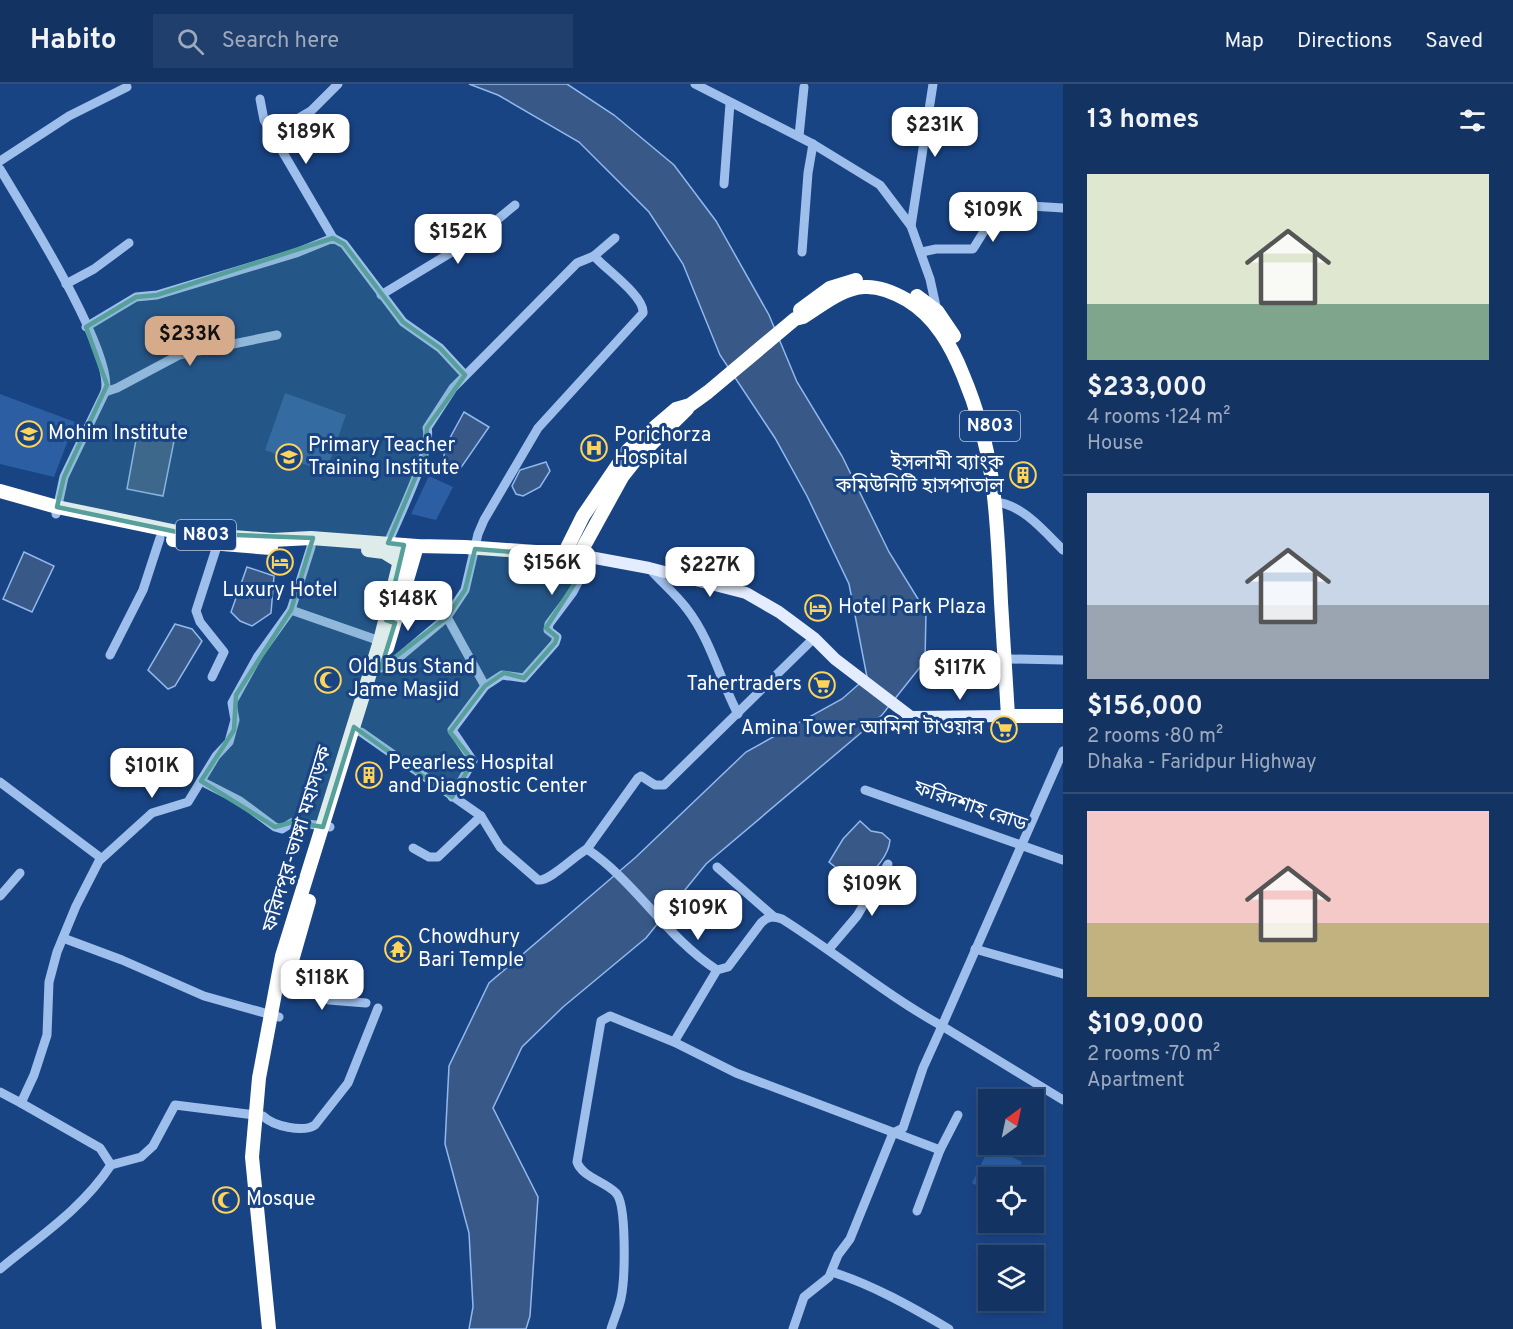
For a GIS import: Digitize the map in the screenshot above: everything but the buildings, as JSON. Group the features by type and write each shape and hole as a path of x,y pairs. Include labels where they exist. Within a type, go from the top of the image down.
{"highway":[{"name":"N803","path":"0,500 182,533 311,542 388,543 585,557 622,477 637,458 690,405 791,323 798,311 830,288 866,278 885,281 904,288 934,315 960,346 997,446 1012,716"},
{"name":"N803","path":"564,554 583,516 628,450 676,409 690,405"},
{"name":"N803","path":"0,491 56,510 160,538 217,546 272,549 311,542 384,552 406,565 428,552 466,553 475,549"},
{"name":"N803","path":"1000,503 1011,659 1012,716"},
{"name":"ফরিদপুর-ভাঙ্গা মহাসড়ক","path":"357,731 381,668 390,621 411,546"},
{"name":"ফরিদপুর-ভাঙ্গা মহাসড়ক","path":"269,1329 259,1115 275,1017 296,925 357,731 380,641 390,621"},
{"path":"1012,716 1063,716"},
{"name":"ফরিদপুর-ভাঙ্গা মহাসড়ক","path":"275,1017 286,982 287,957"},
{"name":"ফরিদপুর-ভাঙ্গা মহাসড়ক","path":"269,1292 276,1329"}],"main road":[{"path":"585,557 649,568 746,593 779,612 814,638 835,659 911,717 1012,716"}],"street":[{"path":"273,133 311,111 338,84"},
{"path":"695,84 799,136 880,185 911,226 922,252 934,315"},
{"path":"911,226 933,84"},
{"path":"0,161 69,116 127,87"},
{"path":"799,136 804,87"},
{"path":"260,99 264,120 333,238 344,244 403,322 440,348 465,375"},
{"path":"724,184 730,103"},
{"path":"802,252 808,173 813,144"},
{"path":"0,169 66,284 87,327 107,380 105,392 64,477 56,510"},
{"path":"381,295 475,238 515,205"},
{"path":"922,252 936,249 973,249 986,228 1010,226 1031,206 1063,208"},
{"path":"87,327 136,297 157,296 296,253 333,238"},
{"path":"388,543 425,455 430,437 427,428 442,402 465,375 477,367 577,263 594,256 615,238"},
{"path":"66,284 94,269 129,243"},
{"path":"381,668 390,665 447,617 465,590 484,520 538,428 643,314 643,306 634,295 594,256"},
{"path":"105,392 179,355 277,335"},
{"path":"1000,503 1037,523 1063,550"},
{"path":"110,655 143,590 160,538"},
{"path":"21,1103 34,1075 47,1035 50,982 63,938 76,906 101,858 153,813 188,802 234,730 232,703 236,695 258,656 291,610 311,542"},
{"path":"212,677 224,652 200,622 196,611 217,546"},
{"path":"452,797 473,761 472,756 452,730 485,687 502,675 524,678 555,643 557,637 548,630 549,624 573,592 585,557"},
{"path":"649,568 687,608 699,628 724,689 738,714"},
{"path":"291,610 380,641"},
{"path":"447,617 485,687"},
{"path":"357,731 480,816 500,847 537,880 548,879 571,858 587,849 638,778 641,776 655,785 664,785 814,638"},
{"path":"1011,659 1063,660"},
{"path":"793,1329 804,1297 832,1272 838,1255 850,1239 893,1133 903,1128 928,1055 1063,751"},
{"path":"201,781 240,801 275,827 282,829 293,822 327,827"},
{"path":"0,782 101,858"},
{"name":"ফরিদশাহ রোড","path":"865,790 1063,860"},
{"path":"413,848 429,857 438,857 480,816"},
{"path":"587,849 607,863 691,953 717,970"},
{"path":"830,949 857,916 888,864"},
{"path":"717,867 774,917"},
{"path":"0,896 20,873"},
{"path":"674,1042 717,970 728,967 761,922 767,917 774,917 782,919 830,949 914,1011 1063,1100"},
{"path":"63,938 122,960 204,996 275,1017"},
{"path":"975,949 1063,974"},
{"path":"286,982 315,988 329,1000 366,1003"},
{"path":"0,1269 80,1206 96,1188 111,1165 141,1157 153,1146 175,1105 259,1115 268,1122 309,1129 315,1125 348,1083 378,1008"},
{"path":"611,1329 621,1299 623,1281 622,1204 614,1191 584,1171 577,1162 601,1021 610,1016 674,1042 736,1073 940,1150"},
{"path":"0,1092 100,1148 111,1165"},
{"path":"917,1211 940,1150 958,1115"},
{"path":"832,1272 912,1307 949,1329"}],"highlighted area":[{"path":"333,238 344,244 403,322 440,348 465,375 427,428 425,455 388,543 404,545 386,620 395,623 381,668 447,617 465,590 475,549 591,558 546,628 557,637 555,643 524,678 504,673 485,686 450,732 473,761 452,797 354,727 323,827 293,822 275,827 201,781 234,730 236,695 291,610 313,538 182,533 57,507 64,477 107,385 86,327 136,297 157,295"}],"shaded area":[{"path":"469,84 567,84 614,115 674,165 716,221 769,315 797,382 842,456 889,552 926,612 925,661 882,715 706,864 646,938 563,1007 522,1047 493,1108 538,1197 530,1316 526,1329 469,1329 473,1307 469,1233 445,1144 449,1066 489,983 636,857 746,752 842,699 867,677 849,584 807,496 775,438 720,355 683,264 649,212 579,142 498,95"},
{"path":"285,393 346,415 326,472 265,450"},
{"path":"0,394 75,422 54,477 0,464"},
{"path":"464,412 489,427 460,469 443,464 445,447"},
{"path":"138,429 175,436 163,496 127,489"},
{"path":"546,462 550,471 540,487 523,496 516,494 512,486 520,470"},
{"path":"429,476 453,487 436,520 411,514"},
{"path":"24,552 54,566 32,612 3,599"},
{"path":"247,567 274,576 271,613 252,626 240,621 231,612"},
{"path":"175,624 192,629 202,641 175,686 168,689 148,670"},
{"path":"860,821 871,831 882,833 890,840 887,852 880,863 861,879 843,873 829,862 843,839"},
{"path":"986,1155 1008,1155 1022,1162 1020,1167 980,1167"},
{"path":"978,1171 978,1186 972,1183"}],"place":[{"name":"Mohim Institute","path":"29,434"},
{"name":"Porichorza Hospital","path":"594,448"},
{"name":"Primary Teacher Training Institute","path":"289,457"},
{"name":"ইসলামী ব্যাংক কমিউনিটি হাসপাতাল","path":"1023,475"},
{"name":"Luxury Hotel","path":"280,562"},
{"name":"Hotel Park Plaza","path":"818,608"},
{"name":"Old Bus Stand Jame Masjid","path":"328,680"},
{"name":"Tahertraders","path":"822,685"},
{"name":"Amina Tower আমিনা টাওয়ার","path":"1004,729"},
{"name":"Peearless Hospital and Diagnostic Center","path":"369,775"},
{"name":"Chowdhury Bari Temple","path":"398,949"},
{"name":"Mosque","path":"226,1200"}]}
